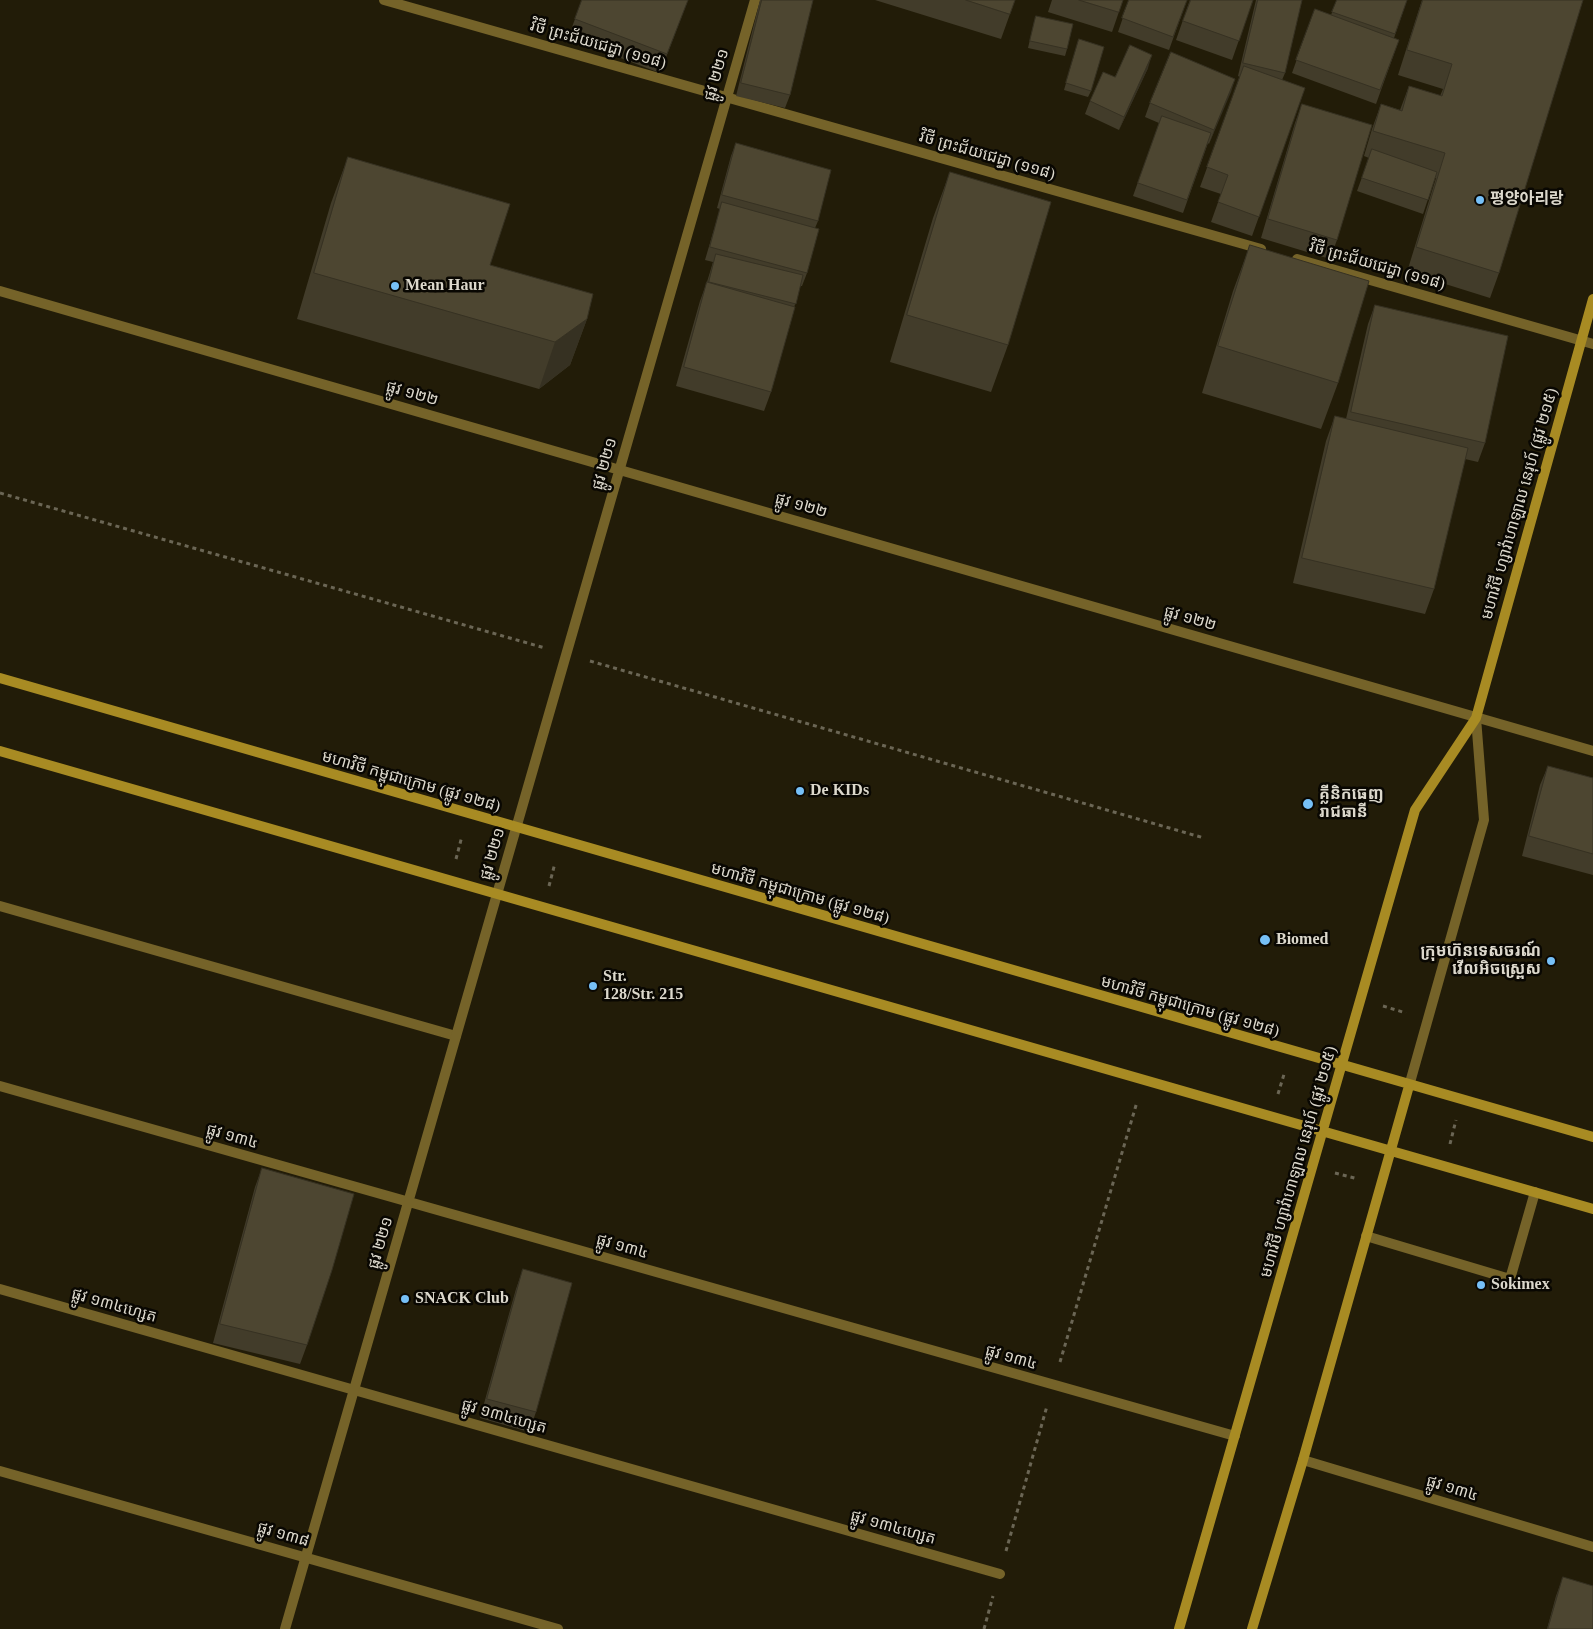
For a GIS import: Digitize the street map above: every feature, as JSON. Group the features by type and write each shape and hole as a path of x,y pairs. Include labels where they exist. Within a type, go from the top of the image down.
{"main road":[{"name":"មហាវិថី ហ្សាវ៉ាហាឡាល នេរុហ៍ (ផ្លូវ ២១៥)","path":"1180,1629 1415,810 1476,718 1593,299"},
{"name":"មហាវិថី កម្ពុជាក្រោម (ផ្លូវ ១២៨)","path":"0,678 1593,1138"},
{"path":"0,751 1593,1208"},
{"name":"មហាវិថី ហ្សាវ៉ាហាឡាល នេរុហ៍ (ផ្លូវ ២១៥)","path":"1252,1629 1303,1460 1409,1086"}],"street":[{"name":"វិថី ព្រះជ័យជេដ្ធា (១១៨)","path":"384,0 1593,344"},
{"name":"ផ្លូវ ២២១","path":"285,1629 755,0"},
{"name":"ផ្លូវ ១២២","path":"0,291 1593,751"},
{"name":"មហាវិថី ហ្សាវ៉ាហាឡាល នេរុហ៍ (ផ្លូវ ២១៥)","path":"1409,1086 1484,820 1476,718"},
{"path":"0,906 456,1036"},
{"name":"ផ្លូវ ១៣៤","path":"0,1086 1235,1436"},
{"path":"1366,1236 1510,1279 1534,1192"},
{"name":"ផ្លូវ ១៣៤ហ្សេត","path":"0,1289 1000,1574"},
{"name":"ផ្លូវ ១៣៤","path":"1303,1460 1593,1547"},
{"name":"ផ្លូវ ១៣៨","path":"0,1471 558,1629"}],"path":[{"path":"0,493 1204,838"},
{"path":"451,880 467,814"},
{"path":"543,907 561,841"},
{"path":"1361,1000 1428,1019"},
{"path":"1270,1116 1291,1052"},
{"path":"984,1629 1053,1385 1144,1079"},
{"path":"1444,1166 1461,1100"},
{"path":"1313,1167 1380,1184"}],"building":[{"path":"582,0 688,0 667,54 575,19"},
{"path":"762,0 813,0 790,95 741,83"},
{"path":"966,0 1015,0 1010,14"},
{"path":"1079,0 1123,0 1119,12"},
{"path":"1129,0 1187,0 1173,37 1122,18"},
{"path":"1191,0 1253,0 1239,41 1183,21"},
{"path":"1258,0 1302,0 1285,73 1243,63"},
{"path":"1337,0 1407,0 1395,34 1332,12"},
{"path":"1423,0 1583,0 1499,273 1416,247 1445,153 1373,131 1381,104 1402,111 1409,86 1442,96 1452,64 1407,50"},
{"path":"1315,9 1399,40 1380,90 1296,60"},
{"path":"1036,16 1073,24 1067,49 1030,41"},
{"path":"1079,39 1104,47 1091,91 1066,83"},
{"path":"1130,45 1152,55 1124,117 1090,101 1103,72 1115,77"},
{"path":"1171,52 1235,79 1214,130 1150,103"},
{"path":"1244,66 1305,88 1259,217 1218,202 1228,175 1207,167"},
{"path":"1302,104 1372,125 1337,240 1268,219"},
{"path":"1162,116 1211,133 1187,200 1138,183"},
{"path":"736,143 831,170 818,221 722,195"},
{"path":"1372,149 1437,172 1428,200 1362,178"},
{"path":"348,157 510,204 490,265 593,294 587,319 555,342 314,273"},
{"path":"950,172 1051,202 1008,345 907,315"},
{"path":"722,202 819,229 807,273 710,247"},
{"path":"1250,245 1369,281 1338,383 1218,346"},
{"path":"716,254 803,275 796,304 709,282"},
{"path":"707,282 795,307 771,392 684,367"},
{"path":"1375,305 1508,336 1485,443 1351,412"},
{"path":"1335,416 1468,448 1434,589 1302,558"},
{"path":"1548,766 1593,778 1593,854 1529,836"},
{"path":"262,1168 354,1194 332,1270 307,1345 220,1324"},
{"path":"523,1269 572,1283 536,1412 487,1399"},
{"path":"1563,1577 1593,1586 1593,1629 1548,1629"}],"place":[{"name":"평양아리랑","path":"1480,200"},
{"name":"Mean Haur","path":"395,286"},
{"name":"De KIDs","path":"800,791"},
{"name":"គ្លីនិកធ្មេញ រាជធានី","path":"1308,804"},
{"name":"Biomed","path":"1265,940"},
{"name":"ក្រុមហ៊ុនទេសចរណ៍ វើលអិចស្រ្ពេស","path":"1551,961"},
{"name":"Str. 128/Str. 215","path":"593,986"},
{"name":"Sokimex","path":"1481,1285"},
{"name":"SNACK Club","path":"405,1299"}]}
